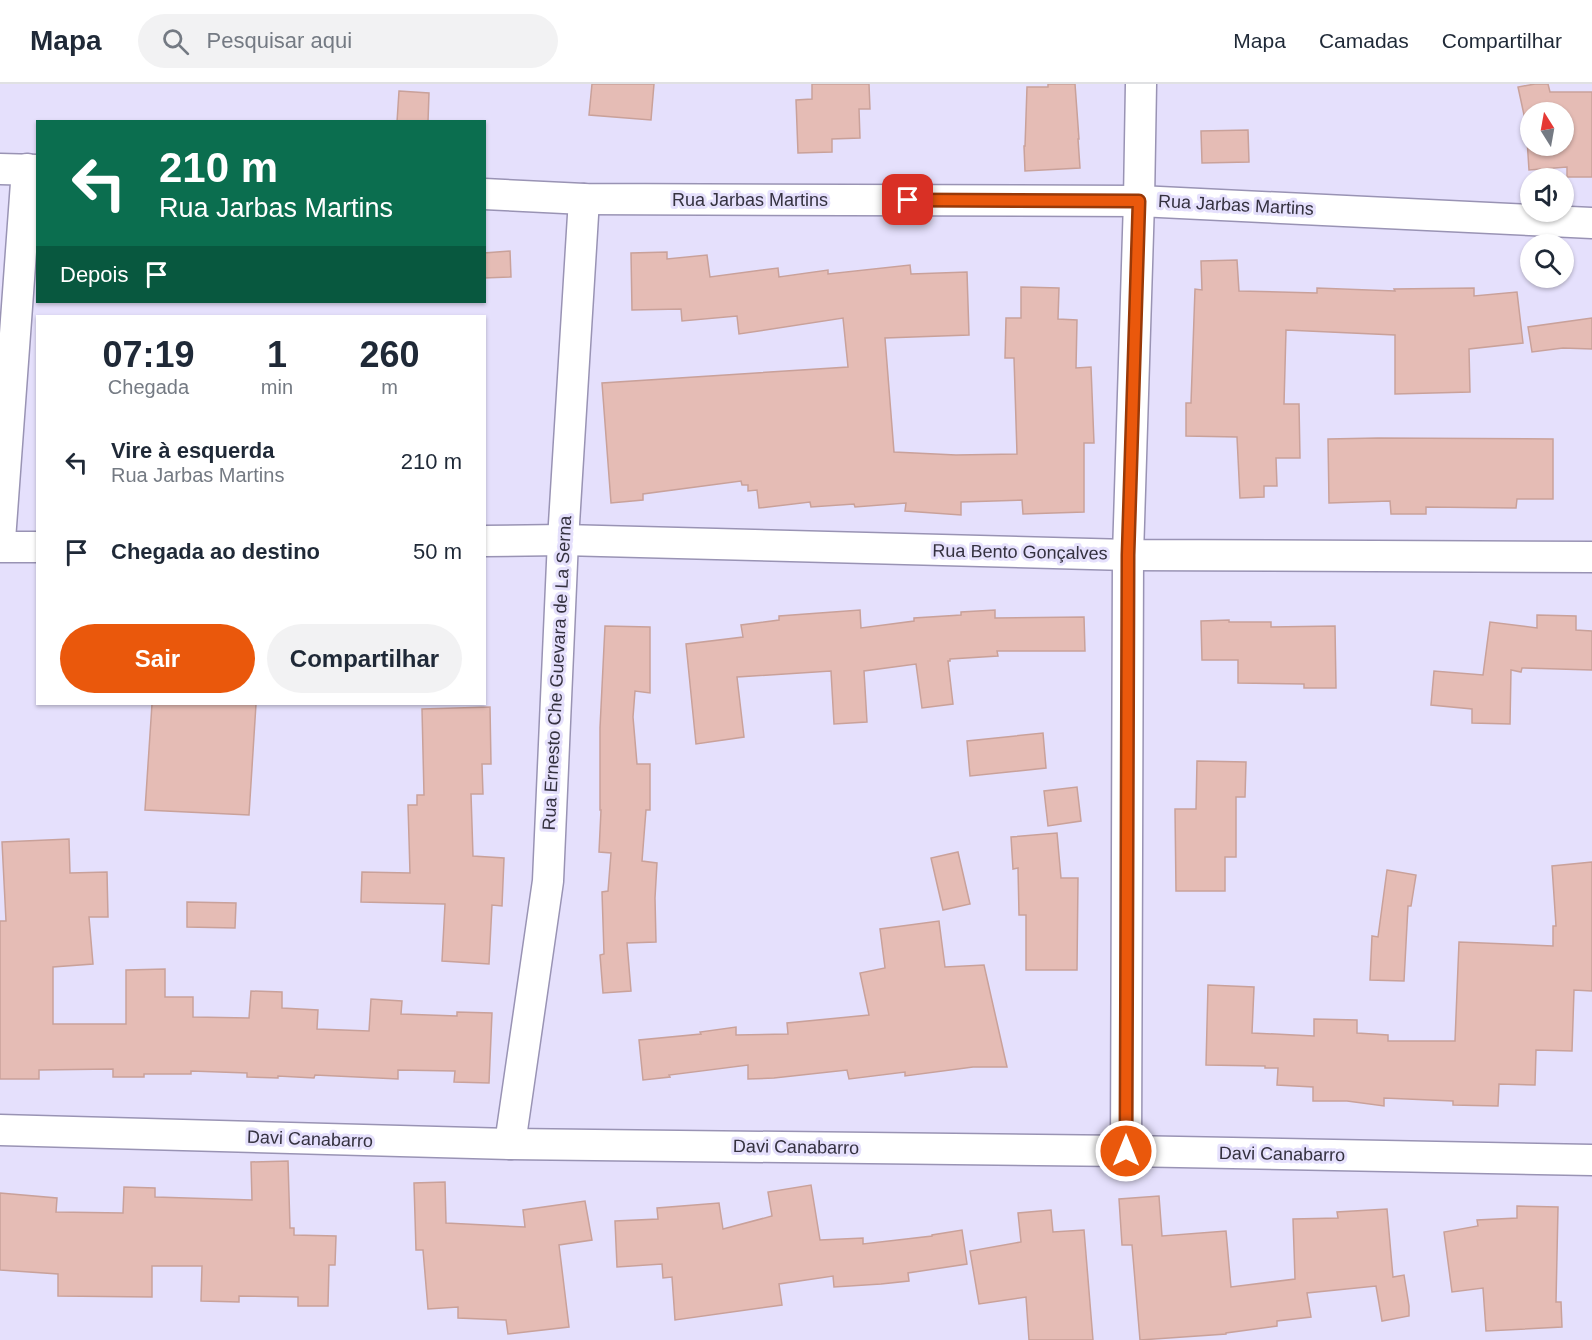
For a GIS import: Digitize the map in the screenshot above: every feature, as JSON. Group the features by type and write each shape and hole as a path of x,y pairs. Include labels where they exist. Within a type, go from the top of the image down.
{"street":[{"path":"1126,1151 1128,555 1141,84"},
{"path":"0,540 22,169"},
{"name":"Rua Jarbas Martins","path":"486,194 584,199 1139,201 1592,223"},
{"name":"Rua Ernesto Che Guevara de La Serna","path":"510,1144 548,881 563,540 584,199"},
{"name":"Rua Bento Gonçalves","path":"486,541 563,540 1128,555 1592,557"},
{"path":"0,547 36,547"},
{"name":"Davi Canabarro","path":"0,1130 510,1144 1126,1151 1592,1160"}],"building":[{"path":"592,84 654,84 651,120 589,115"},
{"path":"812,84 869,84 870,109 859,109 860,138 832,139 832,152 798,153 796,100 812,99"},
{"path":"1048,84 1075,84 1080,168 1025,171 1027,87 1048,87"},
{"path":"1535,84 1548,84 1550,92 1592,92 1592,177 1574,177 1574,168 1567,167 1529,168 1528,156 1574,156 1574,102 1521,102 1518,87"},
{"path":"399,91 429,93 428,120 397,120"},
{"path":"1248,130 1249,162 1202,163 1201,131"},
{"path":"510,251 511,277 486,278 486,253"},
{"path":"667,252 667,259 707,255 710,277 778,268 779,277 828,270 828,274 910,265 911,274 967,272 969,335 885,338 894,452 956,455 1017,454 1014,358 1005,358 1006,318 1021,318 1021,287 1059,288 1058,319 1077,320 1076,368 1091,367 1094,443 1084,443 1084,512 1023,514 1022,500 961,502 961,515 905,511 906,503 855,507 854,504 811,507 810,502 759,508 757,490 748,491 748,485 742,485 741,481 643,494 643,500 611,503 602,383 848,367 843,318 739,334 737,316 682,321 681,309 632,310 631,253"},
{"path":"1237,260 1239,291 1317,293 1317,288 1395,291 1394,289 1474,288 1474,296 1517,292 1523,343 1469,349 1470,392 1395,394 1395,335 1286,330 1284,404 1299,404 1300,458 1276,458 1277,486 1264,486 1264,497 1240,498 1237,437 1186,436 1186,403 1191,403 1195,289 1202,290 1201,261"},
{"path":"1592,318 1592,349 1563,348 1532,352 1528,327"},
{"path":"1328,439 1553,439 1553,499 1517,499 1516,508 1426,507 1426,514 1391,514 1390,501 1329,503"},
{"path":"860,610 861,628 914,621 914,618 995,610 995,618 1084,617 1085,651 997,651 998,656 950,659 948,661 953,704 922,708 916,664 864,671 867,722 834,724 831,671 737,677 744,737 696,744 686,644 743,637 741,625 779,620 779,616"},
{"path":"1537,615 1576,616 1576,630 1592,631 1592,670 1522,668 1521,672 1511,670 1510,724 1472,723 1472,709 1431,705 1434,671 1483,675 1490,622 1537,628"},
{"path":"1229,620 1229,622 1271,622 1271,627 1335,626 1336,688 1304,688 1304,684 1238,683 1238,660 1202,660 1201,621"},
{"path":"605,626 650,627 650,693 635,691 633,717 637,764 650,764 650,810 646,810 642,861 657,863 656,942 627,943 631,991 603,993 600,955 604,954 602,892 608,891 611,853 599,852 600,728"},
{"path":"152,705 256,705 249,815 145,810"},
{"path":"490,707 491,764 482,764 483,794 471,794 473,856 504,858 502,906 492,905 489,964 442,961 445,904 361,902 362,872 410,873 408,805 417,805 417,795 424,795 422,709"},
{"path":"1043,733 1046,768 970,776 967,741"},
{"path":"1197,761 1246,762 1245,797 1236,797 1236,857 1225,857 1225,891 1176,891 1175,809 1196,809"},
{"path":"1077,787 1081,821 1048,826 1044,791"},
{"path":"1057,833 1061,878 1078,878 1077,970 1026,970 1026,915 1019,915 1018,868 1013,869 1011,837"},
{"path":"69,839 70,873 107,872 108,917 89,917 93,964 53,967 53,1024 126,1024 126,970 165,969 165,997 193,997 193,1017 249,1018 251,991 282,992 282,1008 318,1010 317,1029 369,1031 371,999 402,1001 401,1014 457,1016 457,1012 492,1013 489,1083 454,1082 455,1071 398,1070 398,1079 315,1075 314,1078 247,1077 247,1073 191,1071 191,1074 144,1074 144,1077 113,1077 113,1069 39,1070 39,1079 0,1079 0,921 6,921 2,842"},
{"path":"958,852 970,904 943,910 931,858"},
{"path":"1592,862 1592,991 1574,990 1572,1051 1536,1050 1535,1085 1499,1084 1498,1106 1453,1105 1453,1101 1384,1098 1384,1106 1347,1101 1313,1101 1313,1087 1277,1085 1278,1068 1206,1065 1208,985 1254,987 1252,1033 1314,1036 1314,1019 1357,1020 1357,1033 1388,1035 1388,1041 1455,1041 1459,942 1553,946 1553,926 1556,926 1552,866"},
{"path":"1387,870 1416,875 1411,906 1408,906 1404,981 1370,980 1372,936 1378,937"},
{"path":"187,902 236,903 235,928 187,927"},
{"path":"939,921 945,967 984,965 1007,1067 973,1067 905,1076 905,1072 849,1079 847,1070 748,1079 748,1065 643,1080 639,1040 701,1034 700,1032 736,1027 736,1035 788,1034 787,1023 869,1015 860,973 885,968 880,929"},
{"path":"288,1161 290,1228 294,1228 294,1235 336,1236 335,1265 329,1265 328,1306 298,1306 298,1297 239,1296 239,1302 201,1301 202,1266 152,1266 152,1297 58,1296 58,1274 0,1270 0,1193 57,1198 56,1212 123,1213 124,1187 155,1188 155,1197 252,1200 251,1162"},
{"path":"445,1182 446,1223 525,1227 523,1210 585,1201 592,1240 559,1245 569,1327 508,1334 506,1320 458,1318 458,1307 428,1309 423,1250 416,1250 414,1183"},
{"path":"811,1185 820,1240 863,1238 863,1244 962,1230 967,1264 908,1273 909,1281 881,1284 834,1287 833,1276 779,1284 782,1305 675,1320 672,1277 663,1278 662,1264 617,1267 615,1221 658,1219 657,1208 719,1203 723,1229 772,1216 768,1192"},
{"path":"1159,1196 1162,1236 1226,1231 1231,1287 1295,1279 1293,1219 1338,1218 1337,1212 1387,1209 1393,1277 1404,1275 1409,1316 1382,1321 1376,1286 1307,1293 1311,1317 1277,1321 1277,1326 1226,1334 1140,1340 1132,1245 1122,1245 1119,1199"},
{"path":"1517,1206 1558,1207 1556,1302 1561,1302 1562,1327 1486,1331 1483,1288 1452,1292 1444,1232 1478,1226 1477,1220 1517,1218"},
{"path":"1051,1210 1053,1232 1084,1230 1093,1340 1029,1340 1026,1297 979,1304 970,1251 1021,1242 1018,1213"}],"route":[{"path":"908,200 1139,201 1128,555 1126,1151"}]}
